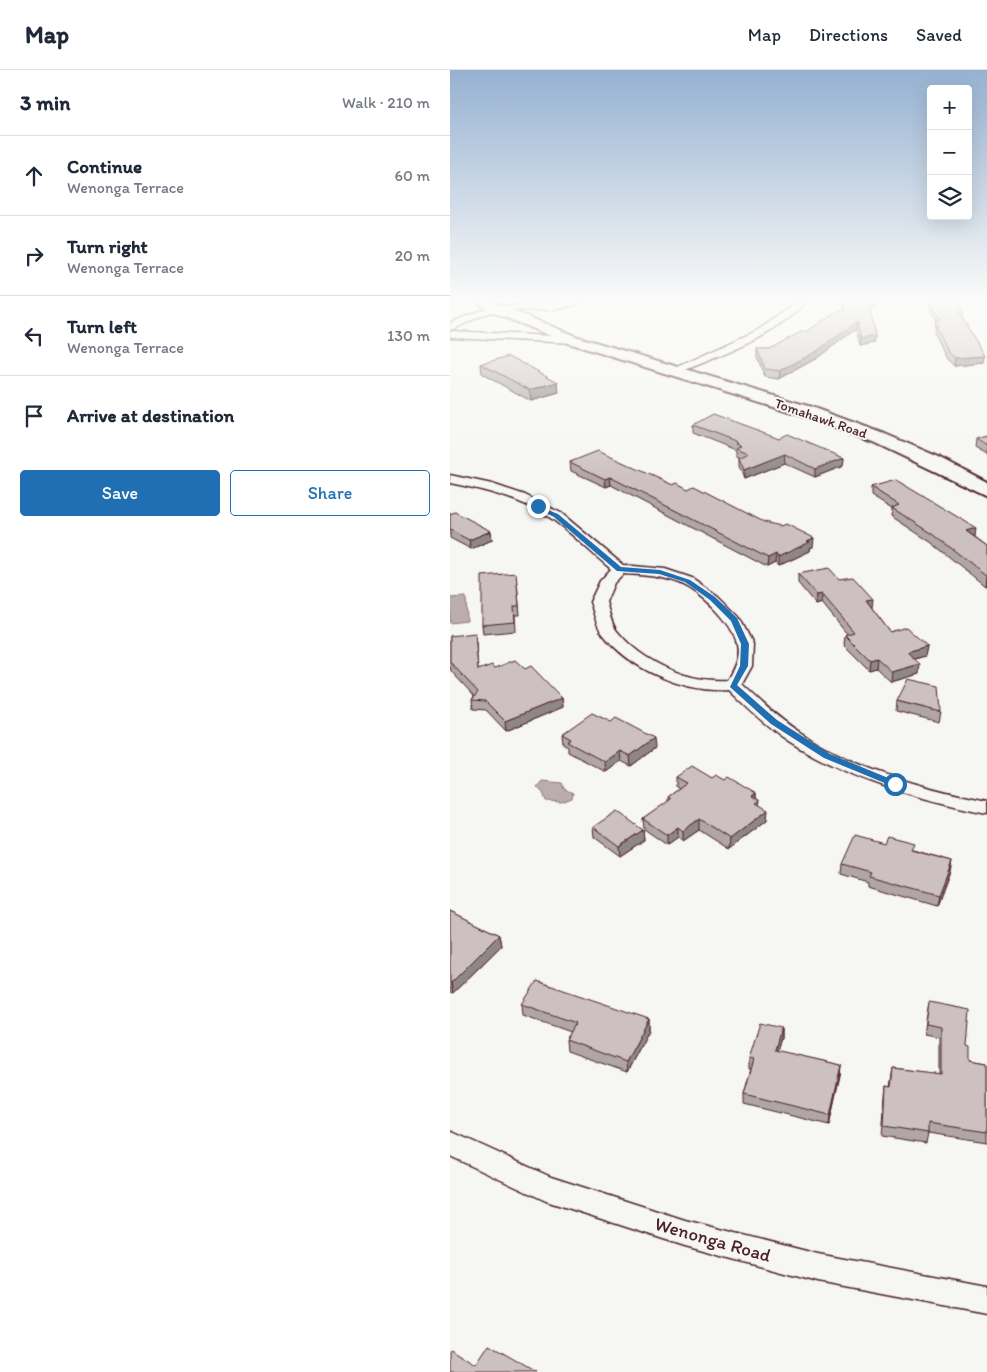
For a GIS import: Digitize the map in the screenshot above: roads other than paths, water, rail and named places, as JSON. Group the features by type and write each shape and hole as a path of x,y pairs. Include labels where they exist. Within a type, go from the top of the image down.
{"street":[{"name":"Tomahawk Road","path":"634,359 802,410 872,435 932,461 987,490"},
{"path":"674,371 700,359"},
{"path":"450,479 505,492 544,509 556,516 619,569 660,572 687,581 713,599 734,620 745,644 744,666 733,685"},
{"path":"619,569 607,581 598,602 609,632 638,658 667,675 716,686 733,685 774,722 827,756 895,784 987,807"},
{"name":"Wenonga Road","path":"450,1143 546,1188 686,1233 818,1268 987,1300"}]}
